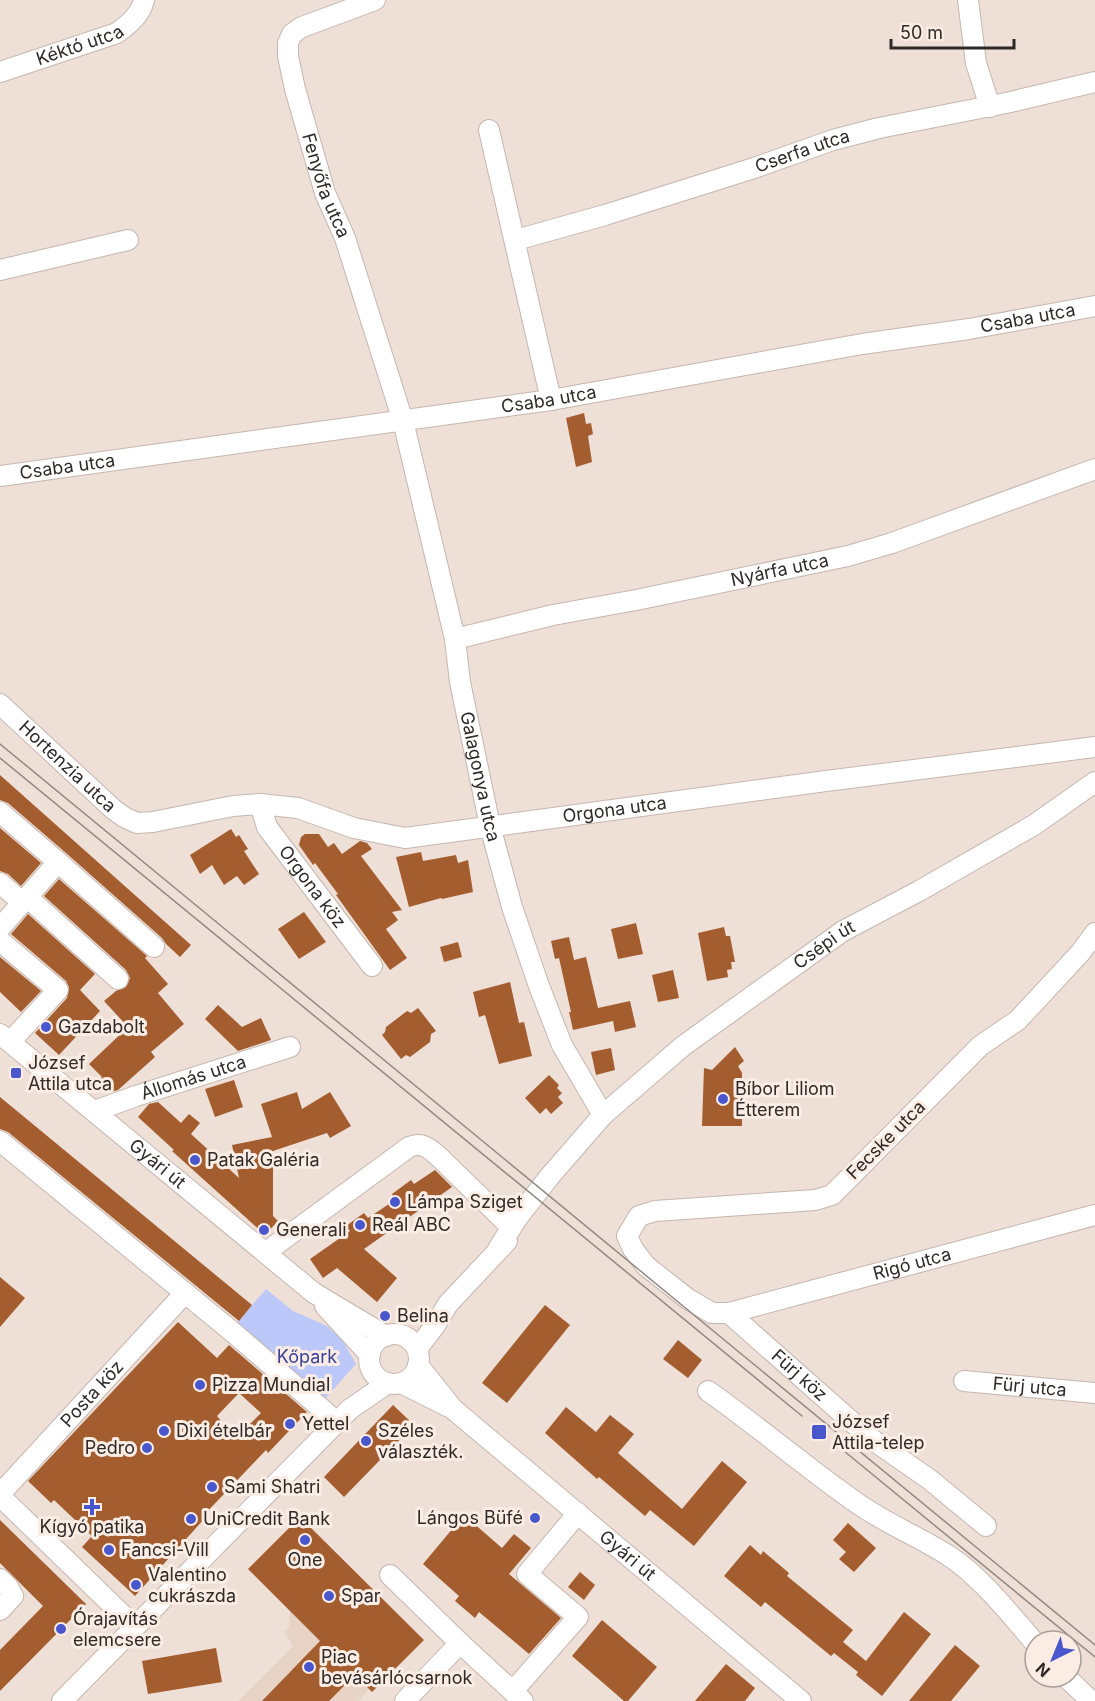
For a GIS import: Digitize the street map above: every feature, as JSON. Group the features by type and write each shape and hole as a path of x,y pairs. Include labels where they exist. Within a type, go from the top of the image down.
{"street":[{"name":"Kéktó utca","path":"0,72 117,33 132,22 142,8 144,0"},
{"name":"Fenyőfa utca","path":"375,0 302,27 292,34 288,42 288,57 325,193 345,238 403,421"},
{"path":"968,0 976,63 990,107"},
{"name":"Cserfa utca","path":"516,240 754,168 832,140 879,128 990,107 1095,82"},
{"path":"489,130 551,400"},
{"path":"0,270 128,240"},
{"name":"Csaba utca","path":"0,476 551,400 861,344 1095,306"},
{"name":"Galagonya utca","path":"403,421 455,639 460,682 490,826 513,907 539,986 562,1045 603,1115"},
{"name":"Nyárfa utca","path":"455,639 553,615 848,556 892,543 1095,469"},
{"name":"Hortenzia utca","path":"0,704 113,809 124,818 137,823"},
{"name":"Orgona utca","path":"137,823 153,822 233,806 260,804 298,808 354,828 405,838 1095,747"},
{"name":"Csépi út","path":"498,1250 550,1176 603,1115 683,1046 843,932 1034,825 1095,782"},
{"name":"Orgona köz","path":"260,804 267,828 372,966"},
{"path":"0,812 154,947"},
{"path":"0,928 58,862"},
{"path":"0,883 25,900 118,979"},
{"name":"Fecske utca","path":"729,1313 712,1313 688,1299 646,1266 633,1249 627,1236 639,1216 656,1210 815,1200 832,1195 980,1046 1018,1020 1081,952 1095,933"},
{"path":"0,940 58,990 5,1038"},
{"name":"Gyári út","path":"5,1038 314,1293 370,1361"},
{"name":"Állomás utca","path":"96,1112 170,1085 290,1047"},
{"path":"0,1141 185,1293 343,1415"},
{"path":"266,1252 409,1147 417,1144 424,1145 437,1155 512,1227"},
{"name":"Csépi út","path":"406,1346 434,1327 448,1304 558,1186 579,1144"},
{"name":"Rigó utca","path":"729,1313 1095,1215"},
{"name":"Posta köz","path":"0,1495 185,1293"},
{"name":"Gyári út","path":"314,1293 406,1346 453,1409 801,1701"},
{"name":"Fürj köz","path":"729,1313 870,1438 929,1479 986,1526"},
{"path":"72,1698 135,1627 343,1415 394,1383 412,1377 406,1346 375,1343 370,1361 343,1415"},
{"path":"370,1361 380,1380 394,1383"},
{"name":"Fürj utca","path":"964,1381 1095,1393"},
{"name":"Gyári út","path":"394,1383 453,1409"},
{"path":"708,1391 752,1421 801,1463 856,1503 889,1524 951,1557 1004,1607 1023,1629"},
{"path":"0,1495 135,1627"},
{"path":"390,1575 518,1696 578,1617 527,1574 578,1513"},
{"path":"0,1579 13,1596 0,1610"},
{"path":"405,1701 460,1643"},
{"path":"1078,1689 1090,1701"}],"shaded area":[{"name":"Piac bevásárlócsarnok","path":"290,1610 369,1689 358,1701 238,1701 293,1646 284,1632 289,1627"}],"green space":[{"name":"Kőpark","path":"266,1289 293,1311 327,1326 343,1341 356,1364 314,1411 228,1333"}],"building":[{"path":"584,413 586,424 591,423 593,434 588,436 592,462 576,467 566,418"},
{"path":"0,775 191,945 180,957 162,938 66,853 8,803 0,800"},
{"path":"0,828 41,863 21,886 8,874 0,871"},
{"path":"231,829 236,837 239,835 248,849 244,851 259,874 244,885 237,876 224,885 212,865 200,874 190,855"},
{"path":"305,834 319,834 328,847 334,843 342,854 360,841 367,843 372,849 361,856 402,910 392,912 398,920 386,929 407,958 390,970 336,895 338,894 299,845 301,837"},
{"path":"421,852 423,861 456,855 458,863 468,860 473,892 409,907 396,857"},
{"path":"59,879 147,956 145,958 168,984 158,993 184,1024 151,1052 155,1057 118,1090 108,1093 97,1082 102,1077 89,1064 128,1027 104,1001 116,991 126,987 130,978 126,970 44,896"},
{"path":"304,912 326,942 299,959 278,929"},
{"path":"28,914 95,974 80,990 100,1011 59,1055 35,1033 67,998 69,987 66,981 11,934"},
{"path":"636,923 643,954 618,959 611,929"},
{"path":"724,927 726,936 730,936 735,962 731,962 732,969 727,970 728,977 707,981 698,933"},
{"path":"569,937 574,960 586,957 598,1008 630,1001 636,1027 615,1032 613,1021 573,1030 559,958 555,959 551,941"},
{"path":"458,942 462,957 444,962 440,947"},
{"path":"0,957 41,991 21,1012 0,992"},
{"path":"673,970 679,998 658,1002 652,975"},
{"path":"510,982 519,1023 524,1022 532,1056 499,1064 485,1015 479,1017 473,992"},
{"path":"218,1005 242,1027 261,1018 271,1040 238,1051 205,1019"},
{"path":"418,1008 436,1031 431,1034 430,1042 410,1057 406,1055 401,1059 382,1035 386,1027 407,1011 411,1013"},
{"name":"Bíbor Liliom Étterem","path":"735,1047 744,1061 738,1066 742,1073 742,1126 702,1126 704,1068 712,1070"},
{"path":"611,1048 615,1070 596,1075 591,1052"},
{"path":"549,1075 559,1085 557,1088 562,1093 558,1097 563,1103 551,1114 546,1108 540,1114 525,1098"},
{"path":"234,1080 243,1107 215,1117 205,1089"},
{"path":"297,1092 302,1109 330,1092 351,1126 330,1138 327,1133 273,1151 273,1216 278,1221 265,1235 138,1117 149,1104 158,1102 181,1123 189,1114 200,1123 191,1134 239,1178 232,1145 272,1137 261,1104"},
{"path":"0,1097 252,1305 239,1321 8,1132 0,1129"},
{"path":"435,1170 452,1187 364,1249 397,1278 377,1302 337,1268 323,1278 310,1259 350,1231 346,1226 364,1213 368,1218 395,1200 392,1194 411,1180 414,1184"},
{"path":"0,1277 25,1298 0,1327"},
{"path":"545,1305 570,1325 507,1403 482,1383"},
{"path":"178,1322 217,1358 229,1345 307,1412 268,1453 266,1450 202,1517 204,1519 135,1596 82,1547 92,1536 54,1500 51,1503 28,1481","holes":["239,1393 261,1413 236,1438 217,1416"]},
{"path":"678,1340 702,1360 688,1378 663,1359"},
{"path":"393,1405 414,1425 344,1497 324,1477"},
{"path":"566,1407 596,1432 610,1415 634,1434 618,1453 682,1509 722,1461 747,1482 694,1546 650,1510 645,1516 599,1477 597,1479 545,1433"},
{"path":"464,1515 502,1548 514,1534 531,1548 509,1574 561,1618 529,1654 479,1612 475,1618 455,1601 459,1596 423,1564"},
{"path":"300,1517 424,1640 372,1692 355,1675 329,1701 262,1701 320,1641 248,1569"},
{"path":"0,1520 86,1604 0,1691 0,1650 43,1606 0,1563"},
{"path":"848,1523 876,1548 854,1572 839,1559 846,1552 833,1540"},
{"path":"750,1545 761,1555 763,1551 789,1573 787,1576 853,1630 843,1642 866,1661 904,1612 931,1634 882,1696 856,1675 858,1672 834,1653 831,1656 765,1602 761,1607 724,1576"},
{"path":"580,1572 595,1585 584,1600 568,1587"},
{"path":"602,1620 657,1667 628,1701 624,1701 572,1656"},
{"path":"955,1645 980,1666 951,1701 909,1701"},
{"path":"216,1648 222,1682 148,1694 142,1661"},
{"path":"726,1664 755,1688 745,1701 695,1701"}],"tram line":[{"path":"0,744 1095,1645"},
{"path":"0,758 802,1416"},
{"path":"844,1451 1095,1657"}],"place":[{"name":"Gazdabolt","path":"46,1027"},
{"name":"József Attila utca","path":"16,1073"},
{"name":"Bíbor Liliom Étterem","path":"723,1099"},
{"name":"Patak Galéria","path":"195,1160"},
{"name":"Lámpa Sziget","path":"395,1202"},
{"name":"Reál ABC","path":"360,1225"},
{"name":"Generali","path":"264,1230"},
{"name":"Belina","path":"385,1316"},
{"name":"Pizza Mundial","path":"200,1385"},
{"name":"Yettel","path":"290,1424"},
{"name":"Dixi ételbár","path":"164,1431"},
{"name":"József Attila-telep","path":"819,1432"},
{"name":"Széles választék.","path":"366,1441"},
{"name":"Pedro","path":"147,1448"},
{"name":"Sami Shatri","path":"212,1487"},
{"name":"Kígyó patika","path":"92,1507"},
{"name":"Lángos Büfé","path":"535,1518"},
{"name":"UniCredit Bank","path":"191,1519"},
{"name":"One","path":"305,1540"},
{"name":"Fancsi-Vill","path":"109,1550"},
{"name":"Valentino cukrászda","path":"136,1585"},
{"name":"Spar","path":"329,1596"},
{"name":"Órajavítás elemcsere","path":"61,1629"},
{"name":"Piac bevásárlócsarnok","path":"309,1667"}]}
